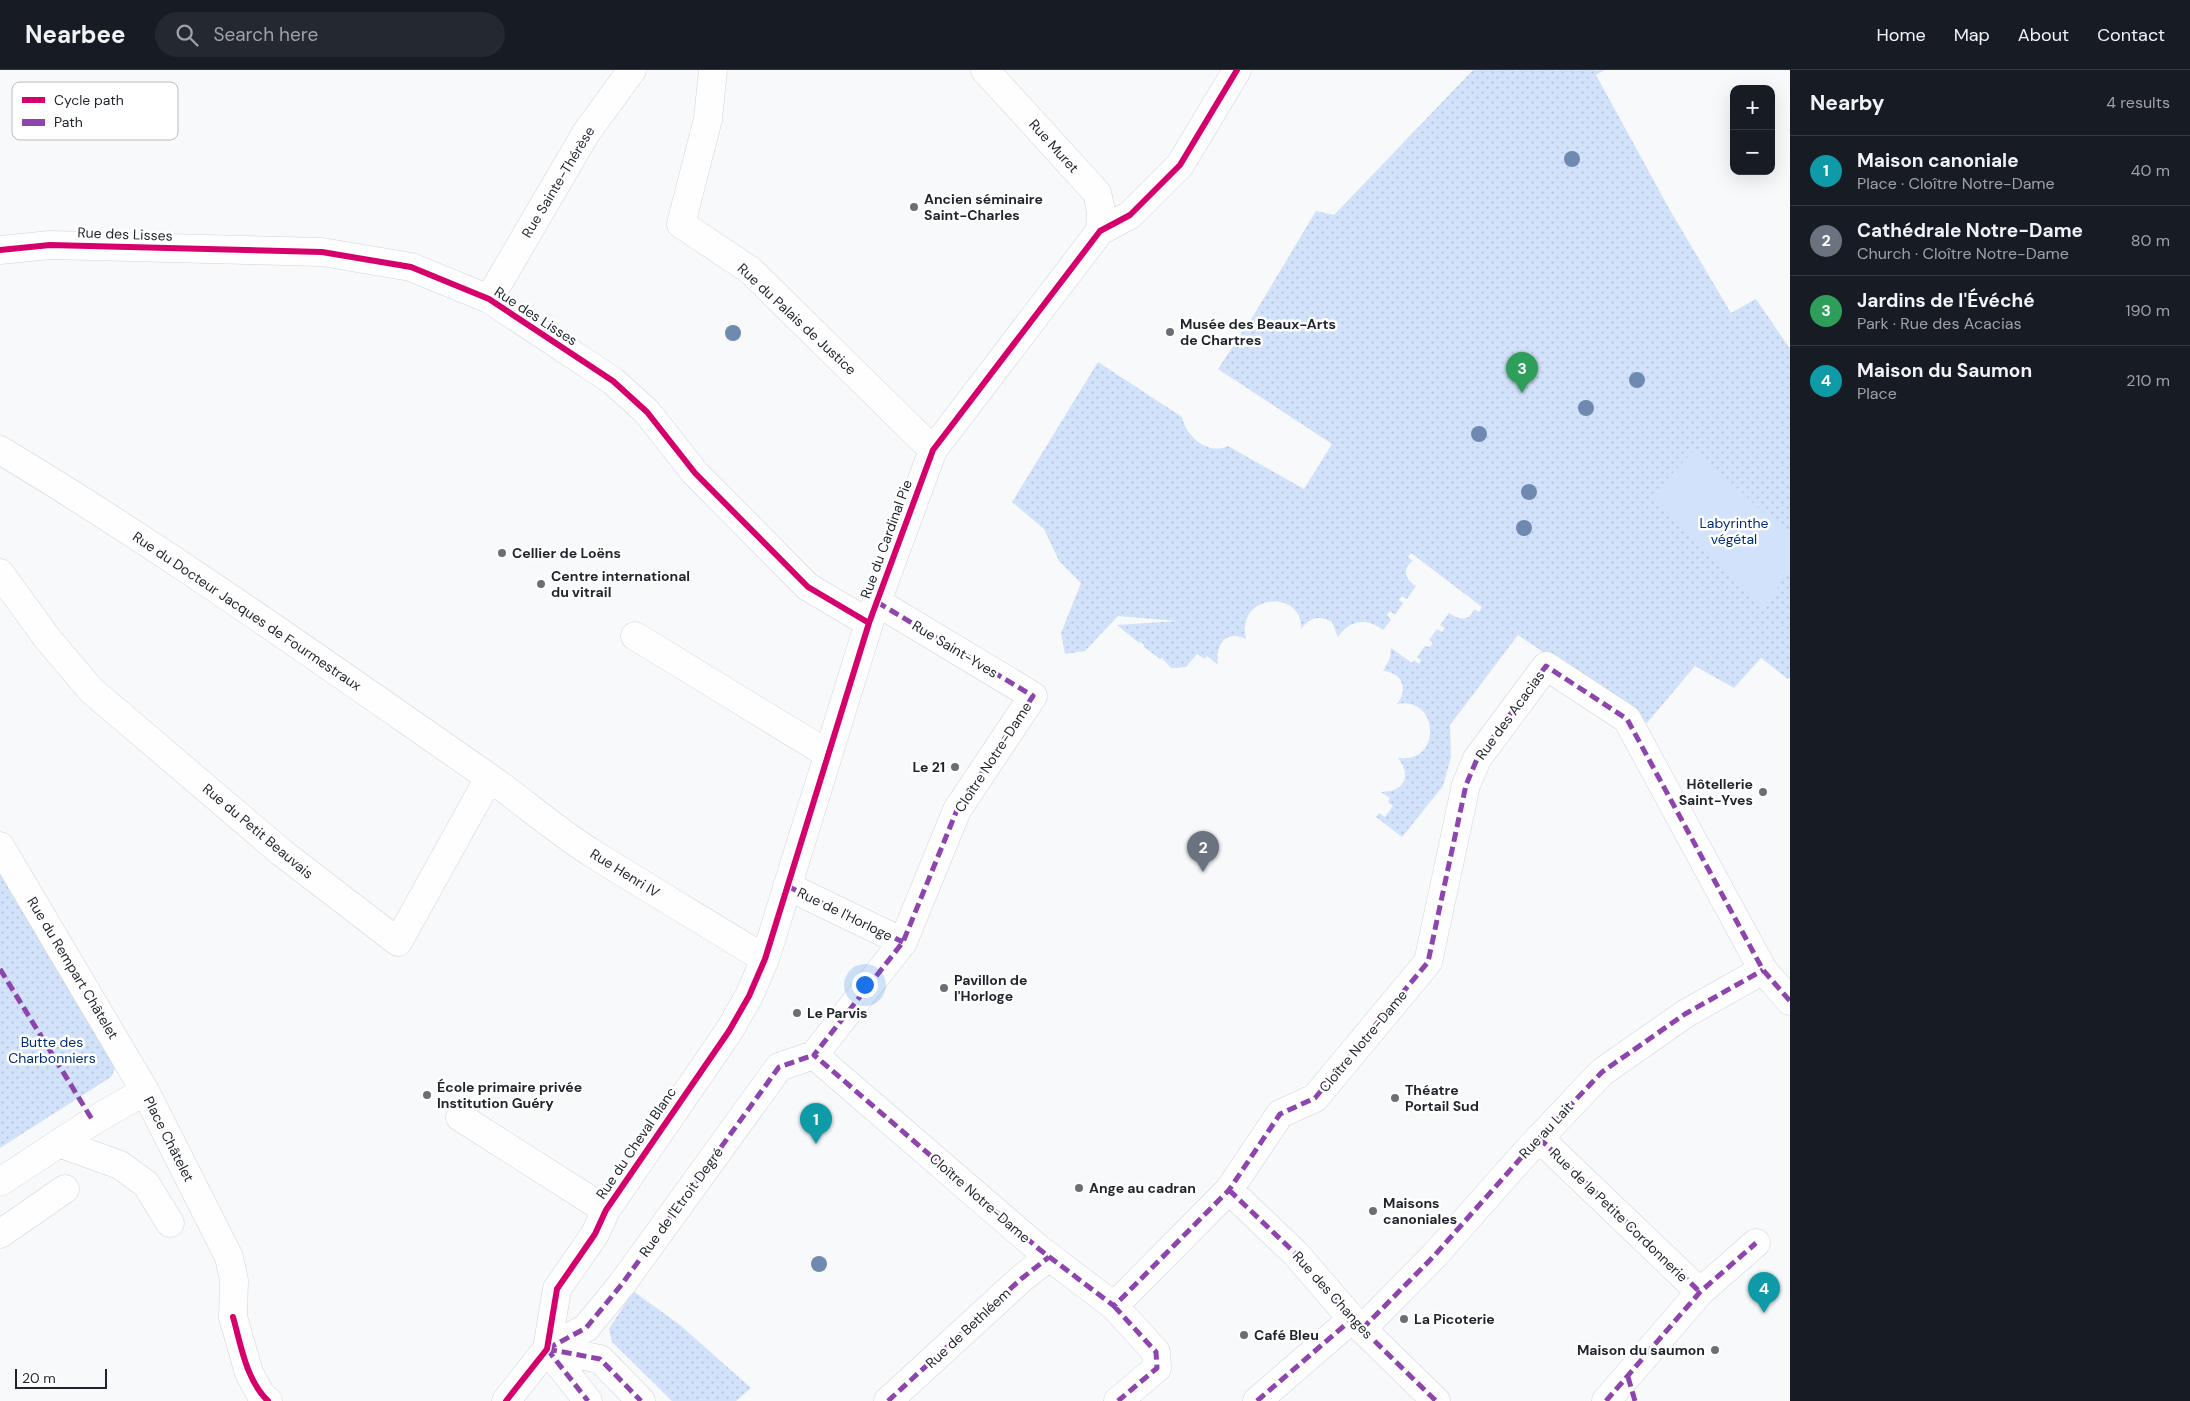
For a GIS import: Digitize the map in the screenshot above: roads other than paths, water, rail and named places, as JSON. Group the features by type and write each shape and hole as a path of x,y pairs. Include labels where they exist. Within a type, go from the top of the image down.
{"street":[{"name":"Rue Sainte-Thérèse","path":"489,298 586,133 632,70"},
{"name":"Rue du Palais de Justice","path":"713,70 708,119 681,224 750,270 932,450"},
{"name":"Rue Muret","path":"985,70 1097,193 1101,211 1100,231"},
{"path":"1100,231 1130,214 1180,165 1237,70"},
{"name":"Rue du Cardinal Pie","path":"765,959 786,886 873,612 932,450 1100,231"},
{"name":"Rue des Lisses","path":"0,250 50,245 322,252 411,267 489,298 613,381 647,412 695,473 808,587 873,612"},
{"name":"Rue du Docteur Jacques de Fourmestraux","path":"0,450 74,495 239,602 291,642 490,778"},
{"name":"Rue du Petit Beauvais","path":"0,573 47,638 91,690 281,852 398,942 490,778"},
{"name":"Rue Saint-Yves","path":"873,612 1033,696"},
{"path":"635,636 828,754"},
{"name":"Rue des Acacias","path":"1428,962 1466,785 1477,759 1546,666 1627,719 1763,970"},
{"name":"Cloître Notre-Dame","path":"1033,696 957,810 903,942 814,1056 1049,1257 1114,1306 1229,1190 1280,1114 1315,1098 1428,962"},
{"name":"Rue Henri IV","path":"490,778 590,852 765,959"},
{"name":"Rue du Rempart Châtelet","path":"0,846 145,1091"},
{"name":"Rue de l'Horloge","path":"786,886 903,942"},
{"name":"Rue du Cheval Blanc","path":"547,1349 557,1289 595,1234 606,1210 729,1031 749,996 765,959"},
{"path":"1763,970 1790,1001"},
{"name":"Rue au Lait","path":"1257,1401 1357,1324 1434,1256 1539,1138 1602,1072 1685,1014 1763,970"},
{"name":"Rue de l'Etroit Degré","path":"547,1349 586,1328 622,1284 779,1067 814,1056"},
{"name":"Place Châtelet","path":"0,1182 59,1143 145,1091 229,1257 234,1280 232,1317 249,1373 261,1395 268,1401"},
{"path":"460,1117 606,1210"},
{"name":"Rue de la Petite Cordonnerie","path":"1539,1138 1700,1292"},
{"path":"59,1143 120,1165 146,1184 170,1223"},
{"path":"0,1234 65,1189"},
{"name":"Rue des Changes","path":"1229,1190 1296,1254 1357,1324 1436,1401"},
{"path":"1606,1401 1700,1292 1756,1243"},
{"name":"Rue de Bethléem","path":"888,1401 1021,1279 1049,1257"},
{"path":"1114,1306 1156,1352 1157,1368 1118,1401"},
{"path":"506,1401 547,1349"},
{"path":"547,1349 588,1401"},
{"path":"547,1349 600,1359 641,1401"}],"place":[{"name":"Ancien séminaire Saint-Charles","path":"914,207"},
{"name":"Musée des Beaux-Arts de Chartres","path":"1170,332"},
{"name":"Jardins de l'Évéché","path":"1522,393"},
{"name":"Cellier de Loëns","path":"502,553"},
{"name":"Centre international du vitrail","path":"541,584"},
{"name":"Le 21","path":"955,767"},
{"name":"Hôtellerie Saint-Yves","path":"1763,792"},
{"name":"Cathédrale Notre-Dame","path":"1203,872"},
{"name":"Pavillon de l'Horloge","path":"944,988"},
{"name":"Le Parvis","path":"797,1013"},
{"name":"École primaire privée Institution Guéry","path":"427,1095"},
{"name":"Théatre Portail Sud","path":"1395,1098"},
{"name":"Maison canoniale","path":"816,1144"},
{"name":"Ange au cadran","path":"1079,1188"},
{"name":"Maisons canoniales","path":"1373,1211"},
{"name":"Maison du Saumon","path":"1764,1313"},
{"name":"La Picoterie","path":"1404,1319"},
{"name":"Café Bleu","path":"1244,1335"},
{"name":"Maison du saumon","path":"1715,1350"}],"park label":[{"name":"Labyrinthe végétal","path":"1734,532"},
{"name":"Butte des Charbonniers","path":"52,1050"}]}
